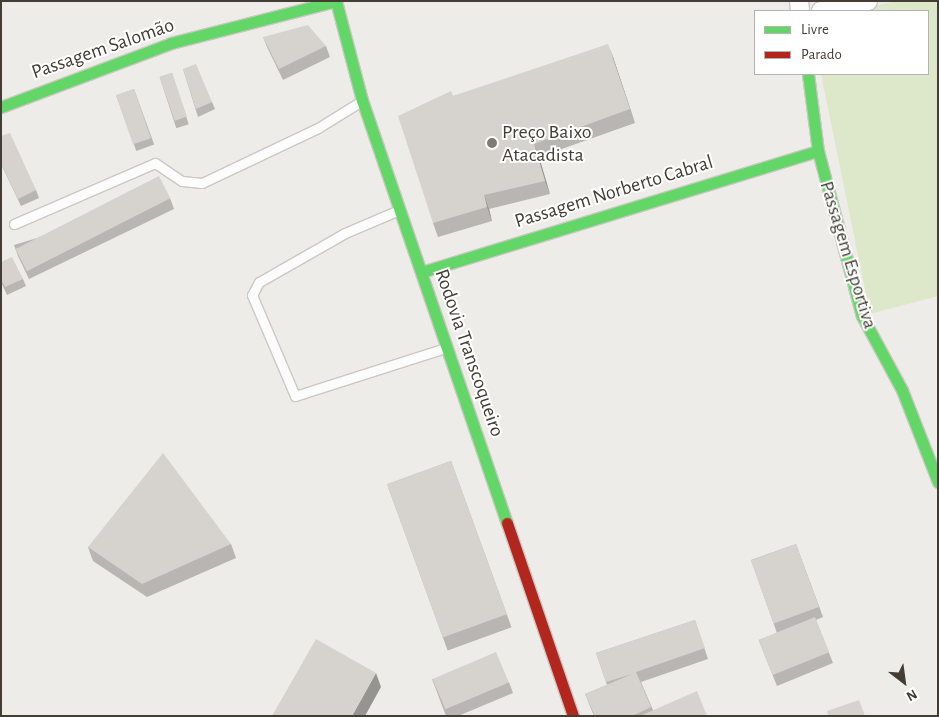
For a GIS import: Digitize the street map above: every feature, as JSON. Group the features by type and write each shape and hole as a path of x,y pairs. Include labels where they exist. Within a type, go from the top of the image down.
{"street":[{"name":"Rodovia Transcoqueiro","path":"336,1 362,100 402,209 573,716"},
{"name":"Passagem Salomão","path":"1,107 171,43 336,1"},
{"path":"826,10 868,1"},
{"name":"Passagem Esportiva","path":"808,75 818,151 862,316 902,390 938,482"},
{"name":"Passagem Norberto Cabral","path":"422,272 818,151"}],"lane":[{"path":"14,224 155,164 182,181 202,183 318,128 362,100"},
{"path":"402,209 345,233 259,282 252,294 295,396 448,347"}],"green space":[{"path":"897,1 938,1 938,296 870,314 821,75 929,75 929,10 856,10"}],"building":[{"path":"308,25 326,46 279,69 263,37"},
{"name":"Preço Baixo Atacadista","path":"608,44 630,109 534,144 545,181 484,195 487,207 433,223 398,116 451,91 453,96"},
{"path":"196,64 212,102 196,109 183,69"},
{"path":"172,73 187,116 175,121 160,77"},
{"path":"134,89 151,138 133,144 116,95"},
{"path":"10,133 36,190 18,199 1,163 1,136"},
{"path":"159,176 170,198 27,271 16,249"},
{"path":"12,257 23,279 5,287 1,280 1,262"},
{"path":"163,453 231,544 142,584 88,547"},
{"path":"451,461 507,614 443,637 387,484"},
{"path":"796,544 819,607 774,623 751,560"},
{"path":"815,617 829,652 773,675 758,640"},
{"path":"695,620 705,648 636,672 651,707 632,716 595,716 585,694 632,674 606,682 596,653"},
{"path":"316,639 376,673 352,716 272,716"},
{"path":"496,652 509,682 445,709 432,679"},
{"path":"697,691 707,716 640,716"},
{"path":"859,700 865,716 828,716 827,711"}],"traffic: fast":[{"path":"336,1 362,100 507,523"},
{"path":"1,107 171,43 336,1"},
{"path":"808,75 818,151 862,316 902,390 938,482"},
{"path":"422,272 818,151"}],"traffic: jam":[{"path":"507,523 573,716"}],"place":[{"name":"Preço Baixo Atacadista","path":"492,143"}]}
